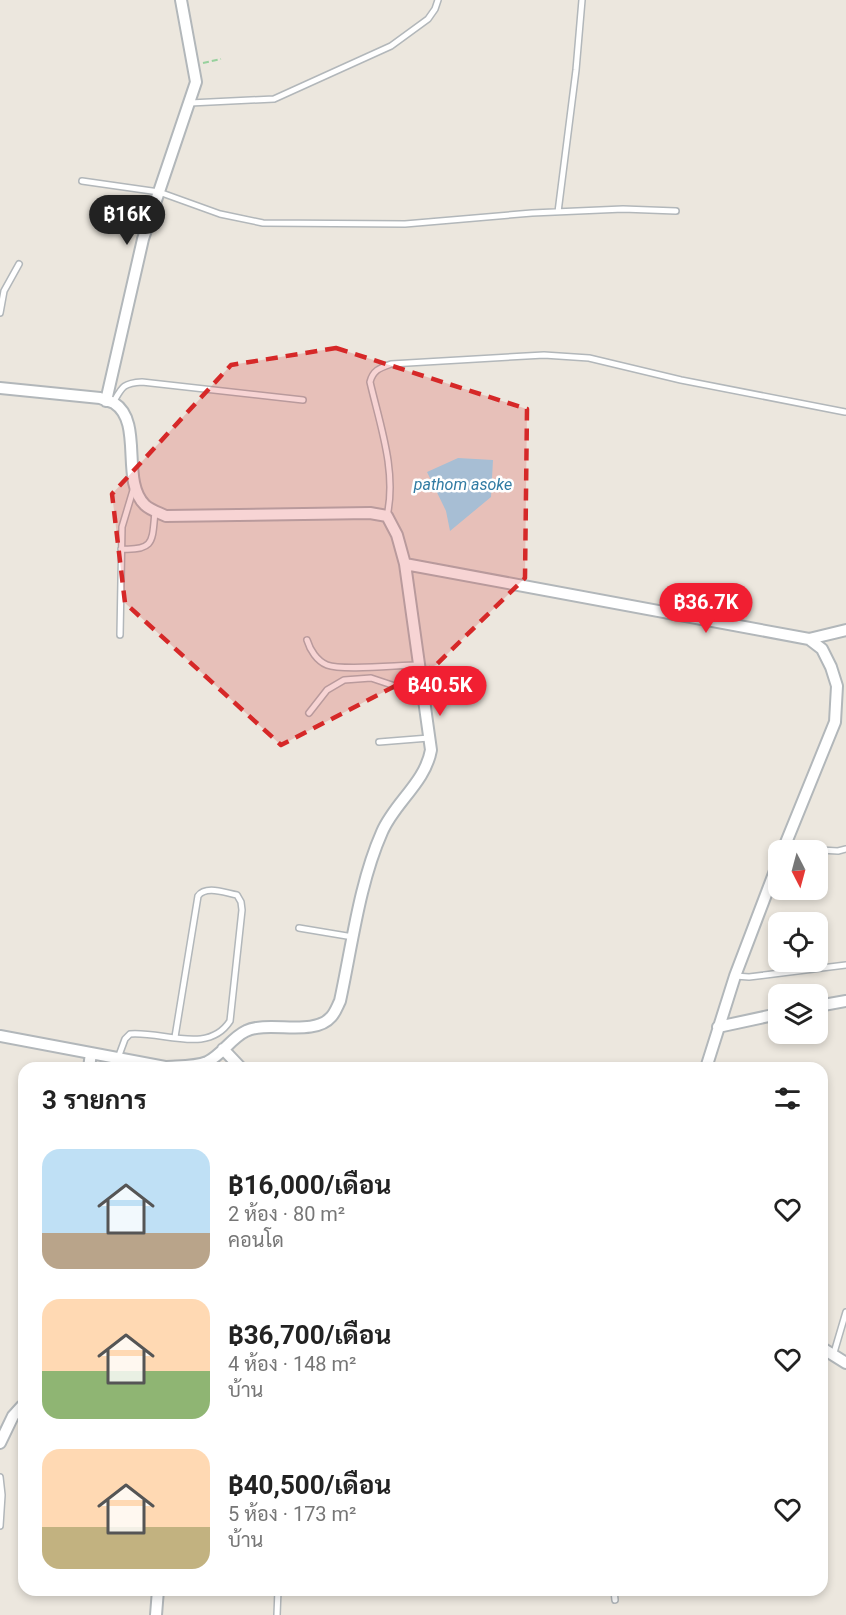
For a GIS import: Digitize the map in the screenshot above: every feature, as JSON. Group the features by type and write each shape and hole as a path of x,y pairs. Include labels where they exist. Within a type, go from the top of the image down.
{"street":[{"path":"110,402 144,239 196,82 181,0"},
{"path":"0,388 110,402 122,412 128,424 135,486 144,505 166,516 370,513 387,516 397,535 405,564 429,738 428,763 419,780 396,808 378,841 370,863 340,1002 330,1019 316,1025 298,1028 259,1027 247,1030 206,1062"},
{"path":"405,564 809,639 846,630"},
{"path":"788,840 835,723 837,686 822,649 809,639"},
{"path":"708,1062 735,976 768,889"},
{"path":"828,1004 846,1001"},
{"path":"718,1027 768,1016"},
{"path":"0,1036 142,1062"},
{"path":"223,1049 235,1062"},
{"path":"90,1062 91,1053"},
{"path":"828,1352 846,1363"},
{"path":"0,1443 12,1416 18,1409"},
{"path":"156,1615 158,1596"}],"lane":[{"path":"190,103 274,99 391,46 428,19 438,0"},
{"path":"558,212 576,70 582,0"},
{"path":"82,181 159,192 220,214 264,223 405,224 558,212 623,209 675,211"},
{"path":"0,312 4,291 20,264"},
{"path":"387,516 390,501 388,463 370,382 372,374 391,364 544,355 589,358 681,380 845,412"},
{"path":"110,402 121,388 128,383 135,382 303,400"},
{"path":"120,636 122,527 135,486"},
{"path":"121,549 137,550 150,543 153,536 155,510"},
{"path":"307,640 311,650 328,665 348,667 418,665"},
{"path":"309,713 327,690 344,680 371,678 395,686 421,684"},
{"path":"379,742 429,738"},
{"path":"828,851 846,849"},
{"path":"118,1058 125,1039 130,1034 199,1040 218,1034 230,1021 242,910 237,895 207,890 202,891 198,896 175,1037"},
{"path":"299,928 354,937"},
{"path":"735,976 749,977 846,965"},
{"path":"833,1356 846,1312"},
{"path":"0,1477 2,1495 0,1526"},
{"path":"277,1615 278,1596"},
{"path":"615,1596 615,1600"}],"path":[{"path":"194,65 221,59"}],"highlighted area":[{"path":"336,348 527,409 525,578 436,665 281,745 125,603 112,494 231,365"}],"water":[{"name":"pathom asoke","path":"458,458 493,460 491,497 450,531 446,511 427,472"}]}
